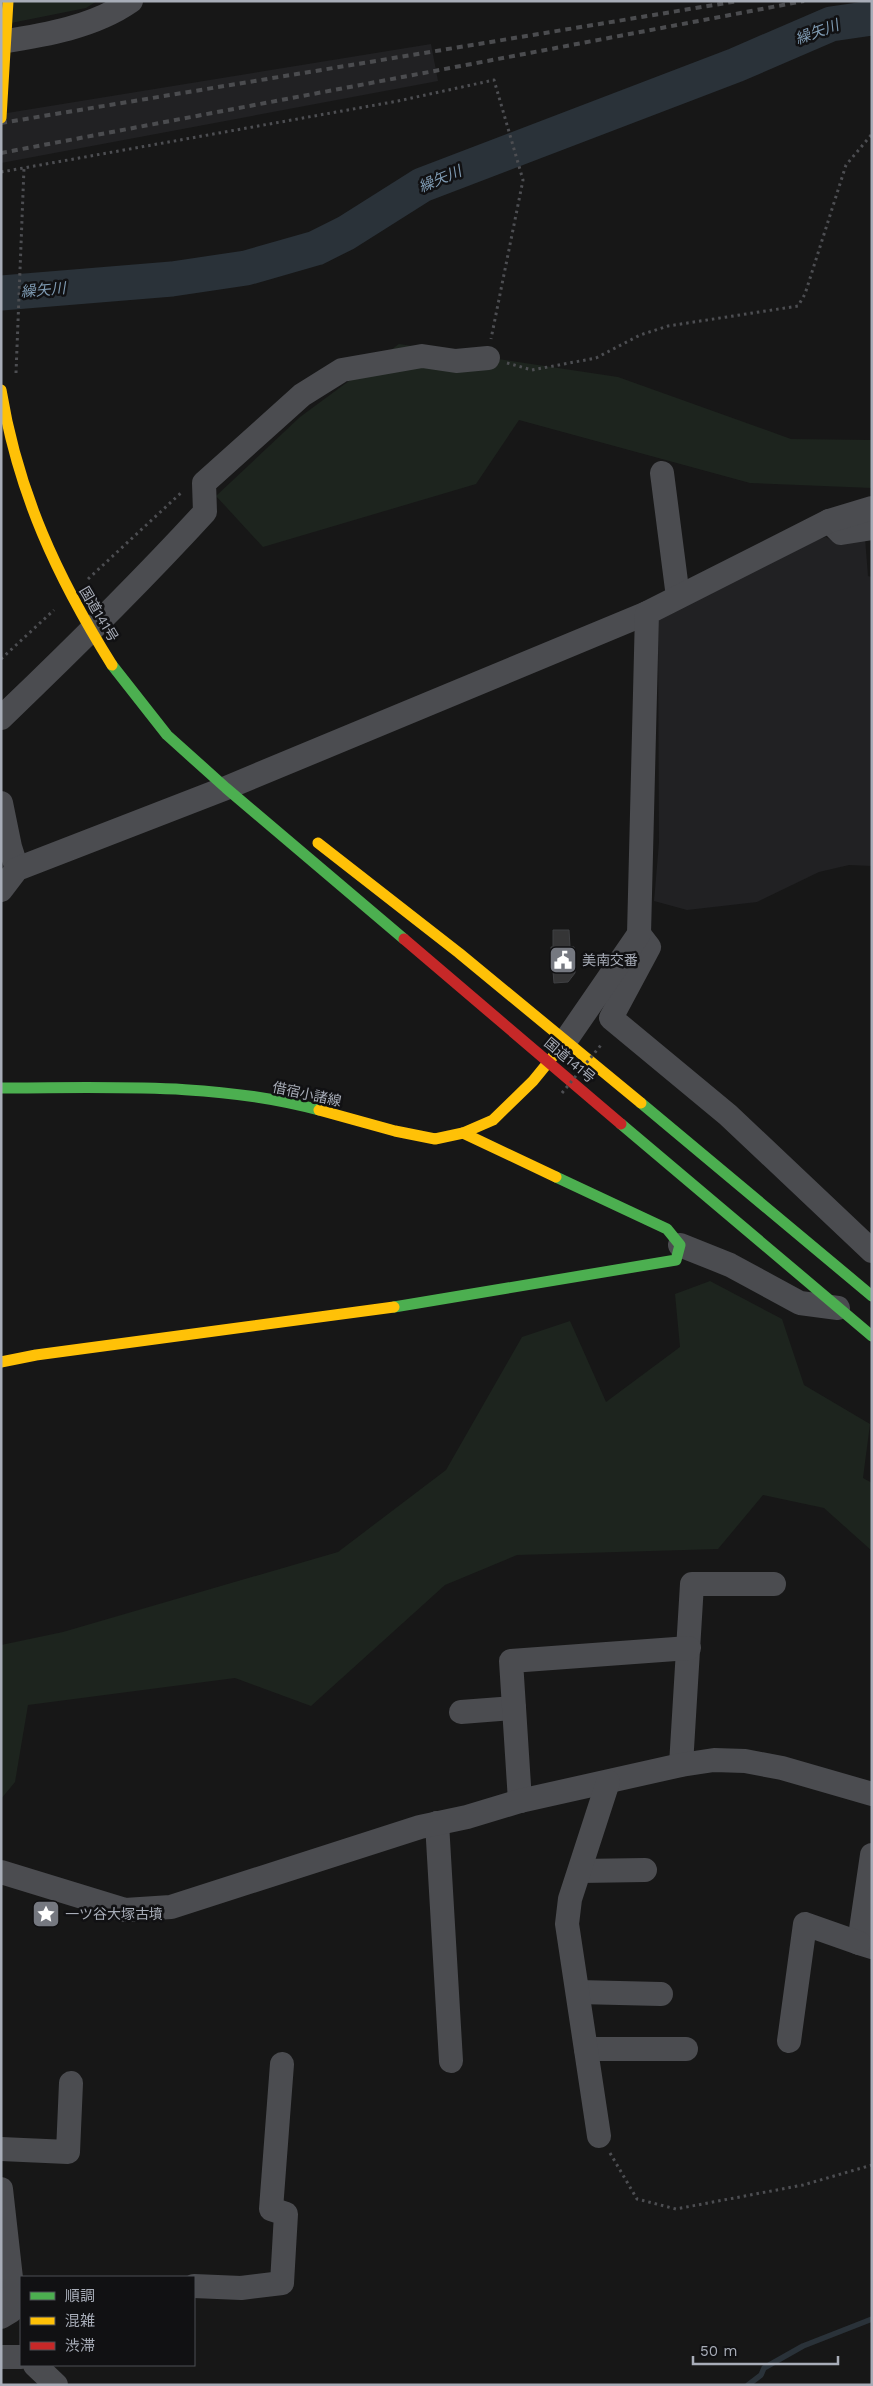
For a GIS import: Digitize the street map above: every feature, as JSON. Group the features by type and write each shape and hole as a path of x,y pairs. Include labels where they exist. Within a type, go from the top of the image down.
{"main road":[{"path":"1,118 8,1"},
{"name":"国道141号","path":"1,390 13,451 29,504 50,556 79,614 112,665 167,735 226,788 578,1086 673,1170 872,1336"},
{"name":"国道141号","path":"249,806 282,819"},
{"name":"国道141号","path":"306,834 401,906 566,1040 872,1296"},
{"name":"借宿小諸線","path":"1,1088 174,1088 292,1103 395,1131 435,1139 463,1134 493,1120 533,1081 566,1040"},
{"path":"1,1362 36,1355 392,1307 676,1260 680,1245 667,1229 463,1134"}],"street":[{"path":"1,42 53,34 118,11 131,1"},
{"path":"1,718 59,664 139,584 204,512 204,483 302,395 342,370 422,356 456,361 488,358"},
{"path":"662,473 678,598"},
{"path":"1,890 17,868 226,788 647,613 829,521 872,508"},
{"path":"829,521 841,533 872,528"},
{"path":"566,1040 639,934 647,613"},
{"path":"1,803 10,847 17,868"},
{"path":"639,934 649,947 611,1018 728,1116 872,1251"},
{"path":"680,1245 730,1265 800,1304 838,1308"},
{"path":"681,1765 692,1584 774,1584"},
{"path":"520,1802 511,1661 689,1648"},
{"path":"461,1712 514,1708"},
{"path":"1,1872 124,1910 171,1907 351,1848 438,1823 681,1765 714,1760 745,1761 782,1768 872,1794"},
{"path":"599,2136 567,1924 570,1899 608,1782"},
{"path":"438,1823 451,2061"},
{"path":"789,2041 805,1924 865,1945 872,1855"},
{"path":"580,1871 645,1870"},
{"path":"578,1992 661,1994"},
{"path":"586,2049 686,2049"},
{"path":"195,2286 241,2288 282,2283 286,2214 271,2209 282,2064"},
{"path":"1,2149 68,2152 71,2083"},
{"path":"1,2189 16,2278 12,2311 1,2317"},
{"path":"1,2357 20,2357"},
{"path":"36,2366 56,2385"}],"path":[{"path":"1,172 398,101 494,80 523,180 488,358 532,370 596,358 640,335 668,326 798,306 805,294 846,165 872,134"},
{"path":"16,375 24,168"},
{"path":"81,586 186,489 204,483"},
{"path":"84,571 88,579"},
{"path":"1,659 59,606"},
{"path":"562,1093 601,1045"},
{"path":"599,2136 637,2199 676,2209 803,2185 872,2165"}],"shaded area":[{"path":"1,1 97,1 86,8 1,25"},
{"path":"431,44 438,81 1,163 1,114"},
{"path":"399,344 618,377 791,439 872,440 872,488 750,483 519,420 476,484 263,547 216,496 300,417"},
{"path":"826,537 837,543 865,538 868,576 872,577 872,866 849,865 819,872 757,902 687,910 654,901 659,843 658,620 805,543"},
{"path":"710,1281 782,1319 804,1385 870,1424 863,1478 872,1483 872,1551 824,1508 763,1495 718,1549 517,1555 445,1585 311,1706 235,1678 28,1705 15,1782 1,1799 1,1645 63,1632 338,1552 446,1470 522,1337 570,1321 606,1402 680,1347 675,1294"}],"building":[{"name":"美南交番","path":"553,930 569,930 570,947 574,947 575,973 568,982 554,983 551,947 553,947"}],"waterway":[{"name":"繰矢川","path":"1,293 172,279 246,268 316,248 346,233 422,185 736,65 831,24 872,18"},
{"path":"748,2385 761,2375 764,2368 803,2346 872,2319"}],"railway":[{"path":"1,123 738,1"},
{"path":"1,153 804,1"}],"traffic: fast":[{"path":"112,665 167,735 226,788 404,939"},
{"path":"1,1088 161,1088 241,1095 319,1110"},
{"path":"641,1103 872,1296"},
{"path":"621,1124 872,1336"},
{"path":"394,1307 676,1260 680,1245 667,1229 556,1177"}],"traffic: slow":[{"path":"1,118 8,1"},
{"path":"1,390 8,428 18,464 42,533 74,599 112,665"},
{"path":"318,843 459,953 641,1103"},
{"path":"319,1110 395,1131 435,1139 463,1133 493,1120 533,1081 564,1043"},
{"path":"463,1133 556,1177"},
{"path":"1,1362 36,1355 394,1307"}],"traffic: jam":[{"path":"404,939 621,1124"}],"place":[{"name":"美南交番","path":"563,960"},
{"name":"一ツ谷大塚古墳","path":"46,1914"}]}
